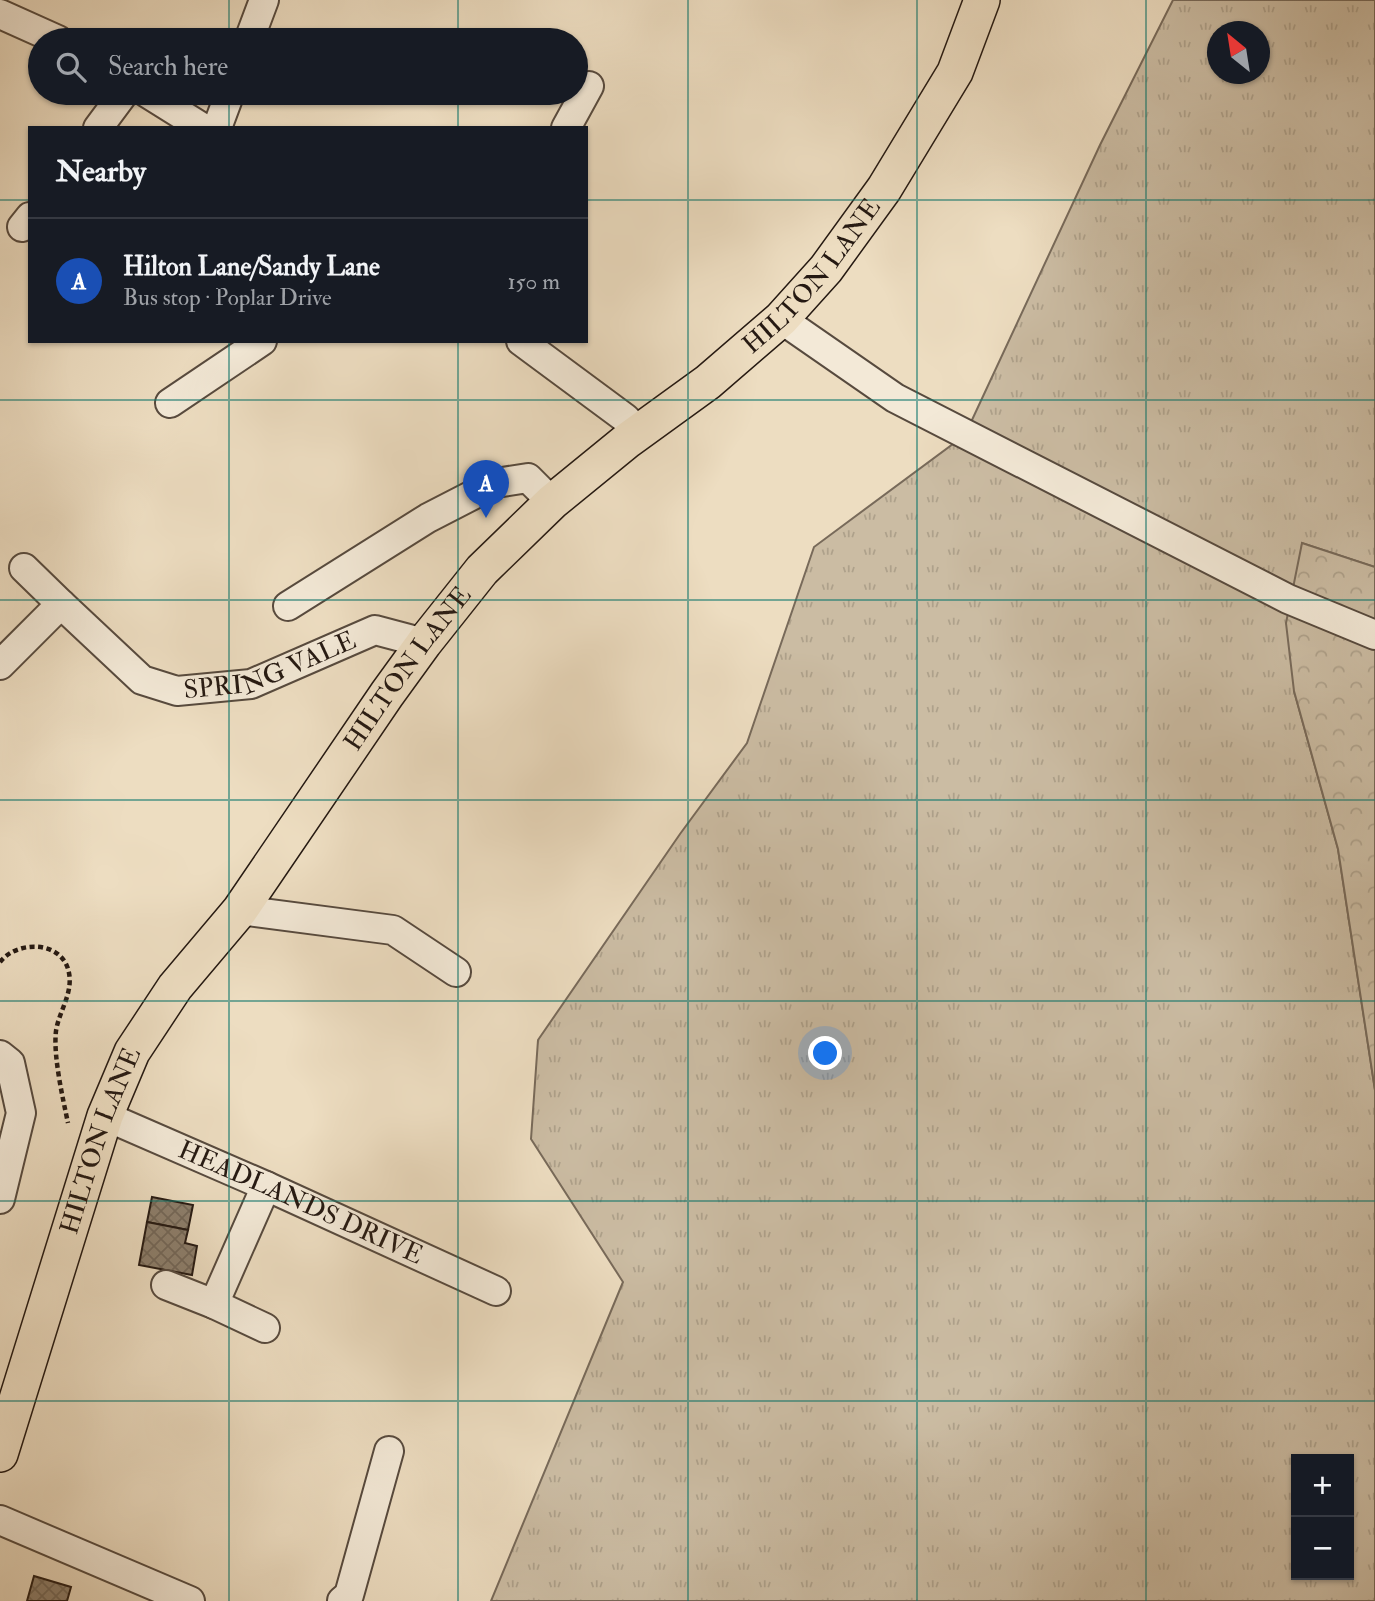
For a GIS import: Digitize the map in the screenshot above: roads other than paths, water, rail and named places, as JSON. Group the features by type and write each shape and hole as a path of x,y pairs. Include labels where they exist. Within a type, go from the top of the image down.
{"main road":[{"name":"HILTON LANE","path":"0,1454 104,1115 132,1052 174,986 240,910 425,643 482,570 552,502 708,382 781,319 825,269 884,189 955,72 982,0"}],"street":[{"path":"254,28 264,0"},
{"path":"0,14 31,28"},
{"path":"99,126 115,105"},
{"path":"166,105 200,126"},
{"path":"218,126 226,105"},
{"path":"567,126 579,105"},
{"path":"781,319 895,397 1288,599 1375,635"},
{"path":"170,402 259,343"},
{"path":"524,343 625,418 640,433"},
{"path":"288,606 428,518 496,483 528,478 552,502"},
{"name":"SPRING VALE","path":"24,568 142,680 177,691 251,684 375,630 425,643"},
{"path":"0,664 61,604"},
{"path":"240,910 393,930 456,972"},
{"path":"0,1055 10,1063 21,1113 0,1199"},
{"name":"HEADLANDS DRIVE","path":"104,1115 495,1291"},
{"path":"214,1304 266,1186"},
{"path":"166,1285 265,1328"},
{"path":"342,1601 349,1595 390,1451"},
{"path":"0,1520 190,1601"}],"place":[{"name":"Hilton Lane/Sandy Lane","path":"486,518"}]}
